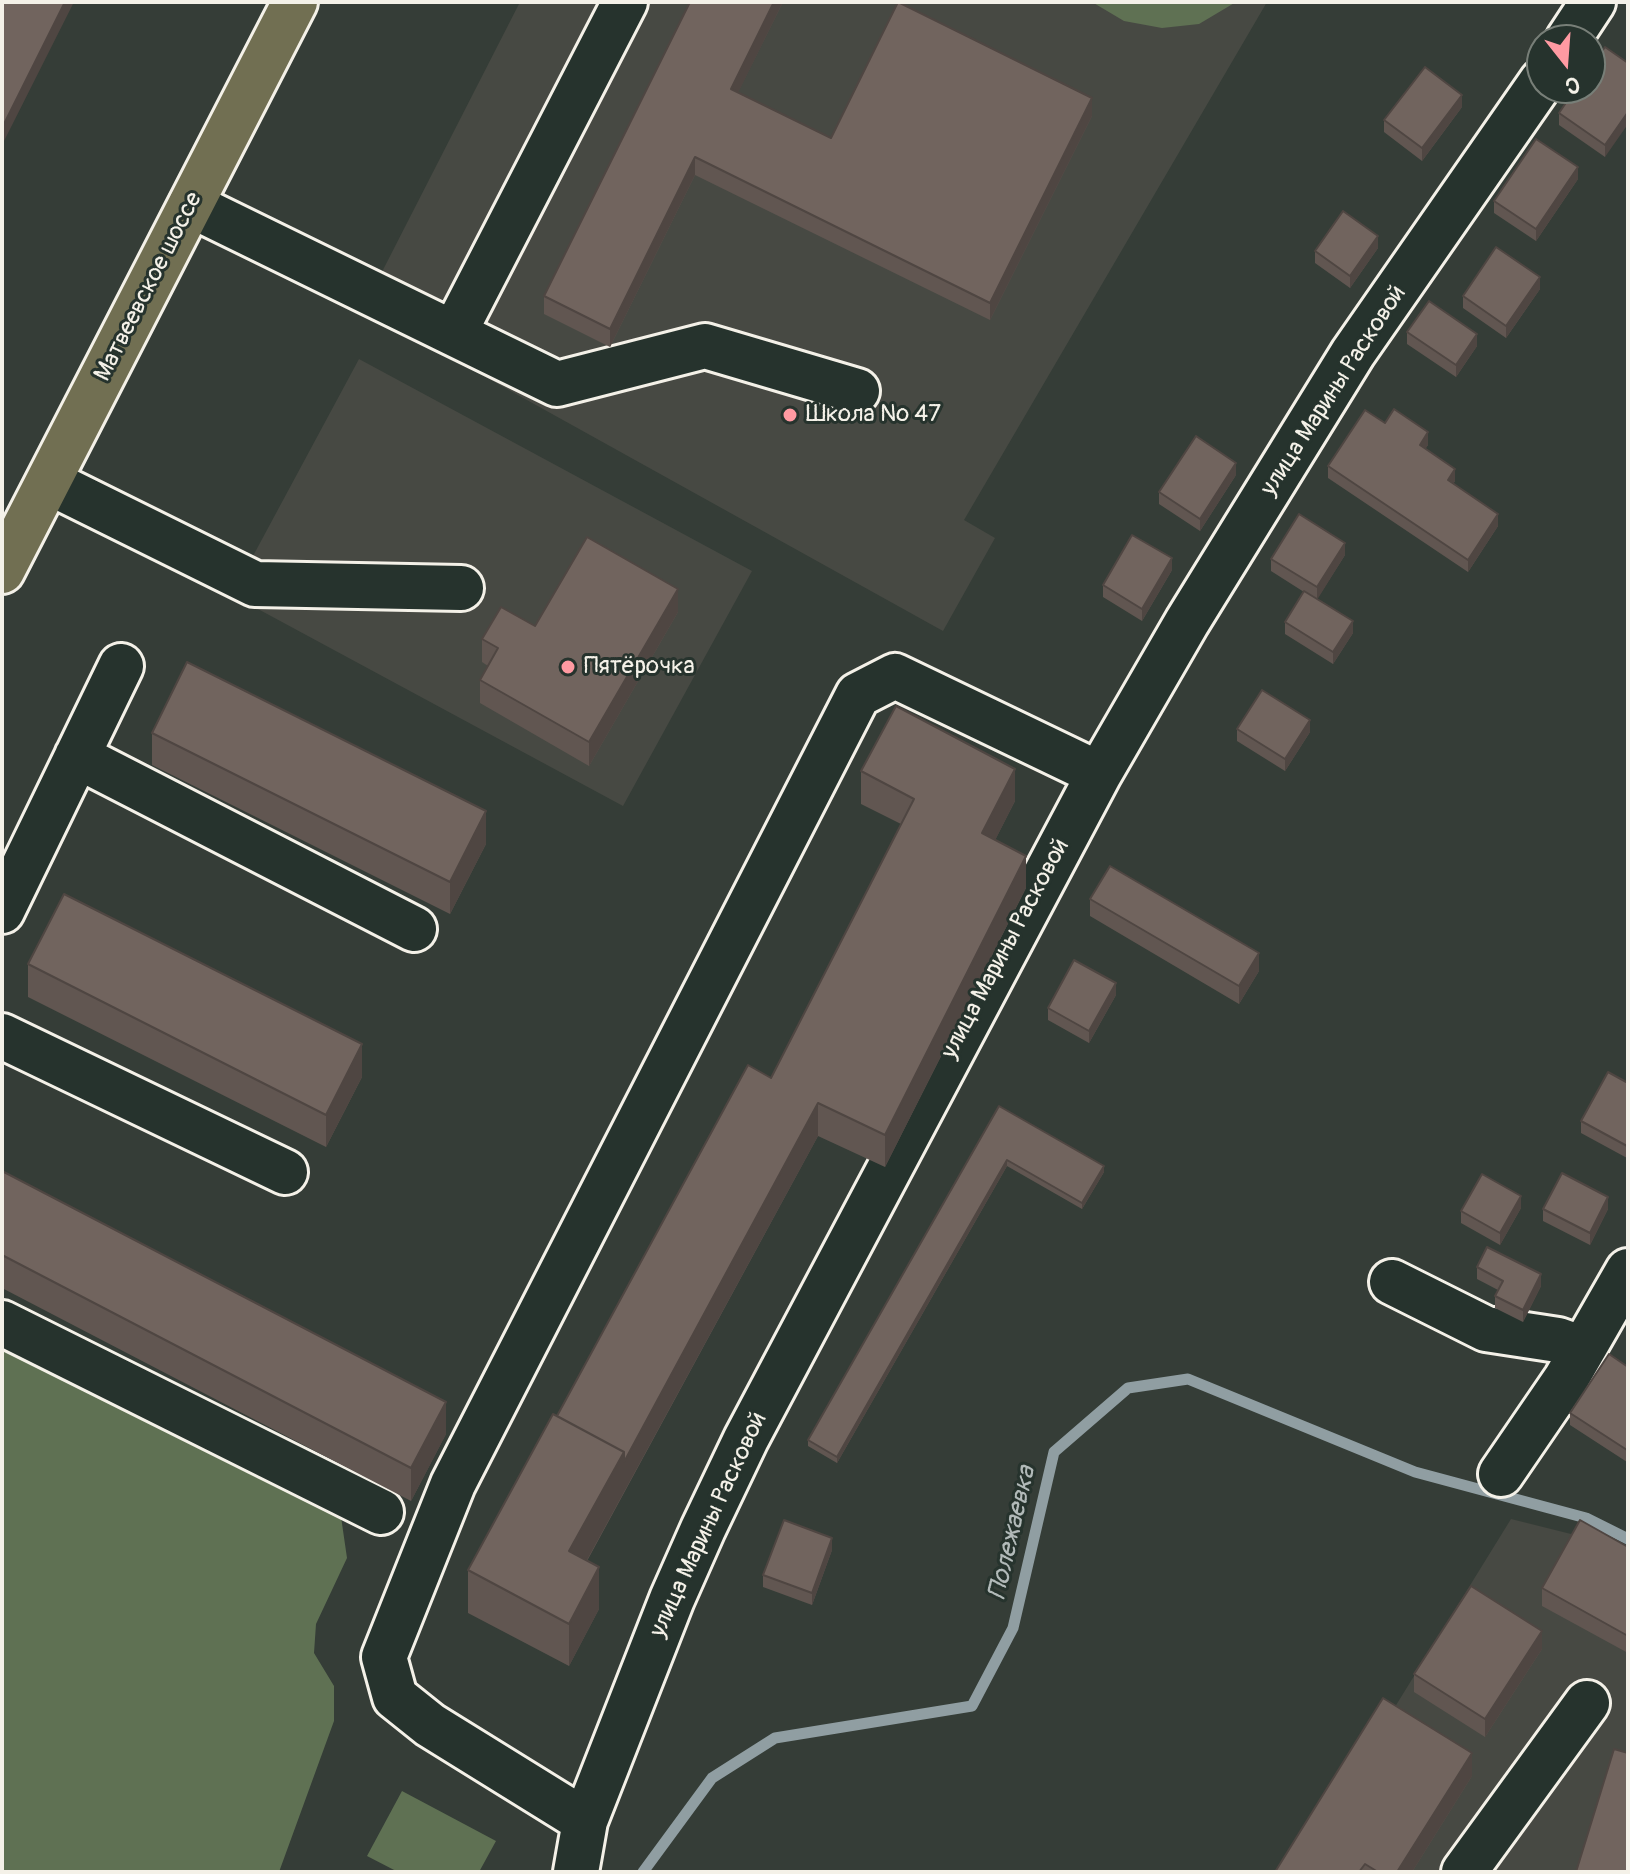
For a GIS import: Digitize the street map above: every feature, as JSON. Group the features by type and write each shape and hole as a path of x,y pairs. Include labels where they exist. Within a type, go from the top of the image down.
{"main road":[{"name":"Матвеевское шоссе","path":"2,571 295,2"}],"street":[{"path":"454,333 625,2"},
{"path":"1579,24 1593,2"},
{"name":"улица Марины Расковой","path":"576,1872 585,1821 672,1599 746,1439 1099,774 1166,656 1353,353 1526,104"},
{"path":"191,205 557,384 705,346 857,391"},
{"path":"49,482 255,584 461,588"},
{"path":"6,892 121,666"},
{"path":"585,1821 430,1725 395,1697 384,1657 453,1484 858,695 895,676 1099,774"},
{"path":"77,756 414,929"},
{"path":"2,1036 285,1172"},
{"path":"1501,1474 1583,1349 1628,1271"},
{"path":"1392,1282 1486,1329 1505,1335 1558,1340 1583,1349"},
{"path":"2,1323 381,1512"},
{"path":"1464,1872 1587,1703"}],"shaded area":[{"name":"Школа № 47","path":"520,2 1267,2 964,520 995,538 943,631 363,309"},
{"path":"359,359 752,571 623,806 232,595"},
{"path":"1511,1519 1579,1536 1628,1563 1628,1872 1293,1872"}],"green space":[{"path":"1092,2 1236,2 1199,24 1162,28 1124,21"},
{"path":"2,1330 339,1503 347,1558 316,1624 314,1653 334,1686 334,1721 279,1872 2,1872"},
{"path":"402,1791 496,1841 479,1872 398,1872 367,1856"}],"building":[{"path":"2,2 65,2 2,128"},
{"path":"690,2 774,2 731,89 831,138 898,2 1092,98 990,303 695,157 610,329 544,296"},
{"path":"1606,48 1628,63 1628,112 1605,145 1559,113 1565,104 1606,104"},
{"path":"1425,67 1462,95 1422,148 1384,120"},
{"path":"1536,139 1578,167 1536,229 1494,201"},
{"path":"1343,211 1378,236 1350,276 1315,251"},
{"path":"1496,247 1540,277 1506,326 1463,296"},
{"path":"1429,301 1477,334 1456,365 1407,332"},
{"path":"1394,409 1428,432 1420,445 1455,469 1448,480 1498,514 1468,560 1328,466 1365,410 1385,423"},
{"path":"1196,436 1236,463 1200,519 1159,492"},
{"path":"1299,514 1345,543 1317,587 1271,559"},
{"path":"1132,535 1172,558 1142,609 1103,585"},
{"name":"Пятёрочка","path":"587,537 678,589 589,742 480,680 498,648 482,639 501,607 535,626"},
{"path":"1304,591 1353,621 1333,652 1285,622"},
{"path":"187,662 486,811 450,882 152,733"},
{"path":"1262,690 1310,720 1285,759 1237,729"},
{"path":"896,706 1015,769 982,833 1026,856 885,1135 818,1103 624,1462 624,1452 557,1416 748,1065 771,1078 914,799 861,771"},
{"path":"1110,866 1259,953 1239,986 1090,899"},
{"path":"64,894 362,1044 326,1115 28,964"},
{"path":"1074,960 1116,983 1089,1031 1048,1008"},
{"path":"1608,1072 1628,1083 1627,1146 1581,1121"},
{"path":"999,1106 1104,1166 1082,1203 1007,1160 837,1457 808,1440"},
{"path":"2,1171 446,1402 411,1468 2,1255"},
{"path":"1562,1173 1608,1197 1590,1233 1543,1209"},
{"path":"1482,1174 1521,1196 1500,1233 1461,1211"},
{"path":"1487,1247 1541,1274 1523,1310 1495,1296 1503,1281 1477,1267"},
{"path":"1609,1354 1628,1367 1627,1450 1570,1413"},
{"path":"553,1414 624,1452 569,1551 599,1567 569,1624 468,1570"},
{"path":"784,1520 832,1538 812,1593 763,1575"},
{"path":"1580,1520 1628,1547 1628,1636 1542,1588"},
{"path":"1471,1586 1542,1631 1485,1719 1414,1674"},
{"path":"1383,1698 1472,1753 1397,1872 1378,1872 1365,1864 1359,1872 1275,1872"},
{"path":"1614,1749 1628,1753 1628,1872 1576,1872"}],"waterway":[{"name":"Полежаевка","path":"643,1872 712,1778 775,1738 972,1706 1013,1628 1054,1452 1128,1388 1188,1379 1415,1472 1586,1518 1628,1539"}],"place":[{"name":"Школа № 47","path":"790,415"},
{"name":"Пятёрочка","path":"568,667"}]}
